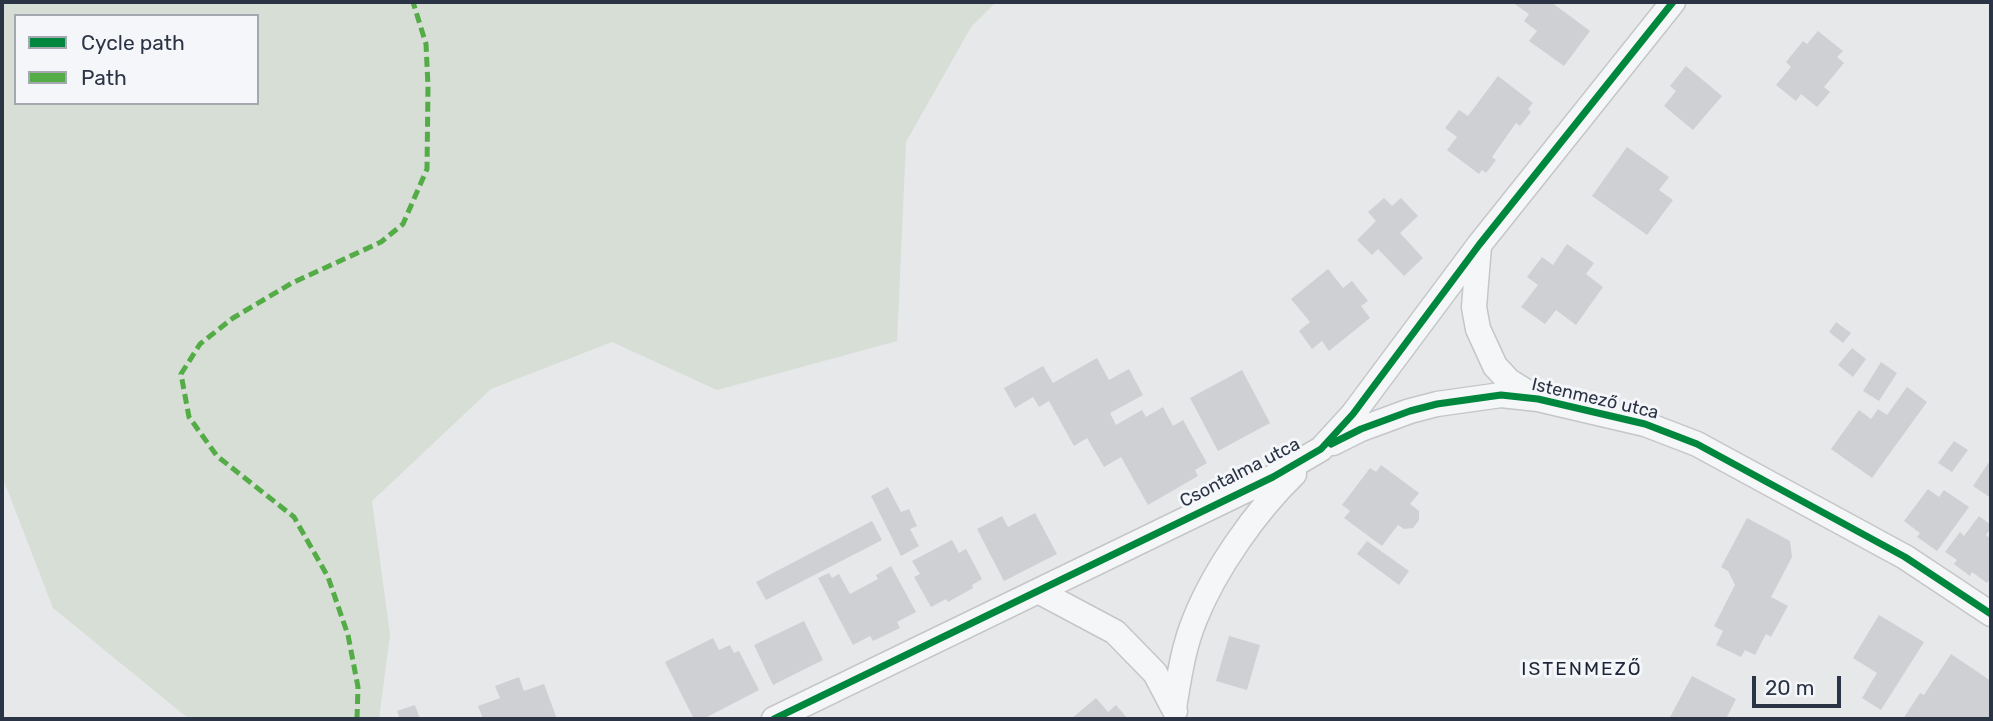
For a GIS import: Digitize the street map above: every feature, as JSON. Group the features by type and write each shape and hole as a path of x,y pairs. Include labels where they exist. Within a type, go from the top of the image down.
{"street":[{"name":"Csontalma utca","path":"774,719 1273,477 1321,449 1353,414 1479,245 1673,2"},
{"path":"1479,245 1475,307 1483,343 1495,366 1509,381 1538,399"},
{"name":"Istenmező utca","path":"1176,714 1182,658 1195,619 1235,547 1273,495 1321,449 1377,423 1437,404 1501,395 1538,399 1645,424 1697,444 1905,557 1991,614"},
{"name":"Istenmező utca","path":"1038,591 1115,632 1155,673 1176,714"}],"shaded area":[{"path":"2,2 996,2 971,27 906,142 897,341 717,390 612,342 491,389 372,501 390,635 379,719 189,719 53,608 2,476"}],"building":[{"path":"1512,2 1551,2 1590,31 1564,66 1529,41 1537,31 1524,21 1529,14"},
{"path":"1818,31 1843,51 1837,57 1844,63 1824,87 1830,92 1817,107 1801,94 1796,101 1776,85 1791,67 1786,62 1803,41 1807,44"},
{"path":"1686,66 1722,96 1693,130 1664,106 1676,91 1670,86"},
{"path":"1498,76 1533,103 1528,109 1531,112 1520,126 1516,123 1492,157 1496,160 1486,173 1482,170 1479,174 1447,150 1457,137 1445,128 1459,110 1468,116"},
{"path":"1627,147 1669,177 1659,190 1673,200 1647,235 1592,196"},
{"path":"1384,198 1392,206 1401,198 1418,216 1400,233 1423,258 1404,276 1378,249 1372,255 1357,240 1376,221 1368,212"},
{"path":"1567,244 1594,263 1586,274 1603,287 1576,325 1556,310 1545,324 1521,307 1538,285 1527,277 1542,257 1553,265"},
{"path":"1328,269 1343,288 1352,281 1368,301 1361,306 1370,318 1329,351 1322,341 1312,349 1299,331 1310,322 1291,299"},
{"path":"1836,322 1851,333 1843,343 1829,332"},
{"path":"1852,348 1866,359 1853,377 1838,365"},
{"path":"1097,358 1109,380 1129,369 1143,395 1110,413 1116,425 1142,410 1146,417 1163,407 1173,426 1183,420 1207,463 1195,470 1198,476 1148,505 1121,457 1104,467 1087,438 1074,446 1049,401 1039,407 1033,397 1015,408 1004,388 1043,366 1053,383"},
{"path":"1881,362 1897,373 1879,401 1863,391"},
{"path":"1242,370 1270,423 1218,451 1190,398"},
{"path":"1907,387 1927,402 1872,478 1831,449 1859,410 1871,419 1878,409 1887,415"},
{"path":"1954,441 1968,450 1952,472 1938,463"},
{"path":"1991,459 1991,498 1973,486"},
{"path":"1381,465 1419,493 1410,504 1419,511 1419,520 1413,528 1404,529 1398,525 1382,546 1344,518 1350,511 1342,505 1370,468 1376,472"},
{"path":"888,487 901,512 909,509 917,526 910,529 919,546 901,556 871,496"},
{"path":"1928,489 1939,497 1944,490 1969,507 1937,551 1917,537 1920,533 1904,521"},
{"path":"1035,513 1057,554 1004,581 977,529 1002,516 1008,527"},
{"path":"1979,516 1991,525 1986,535 1991,539 1991,577 1987,583 1972,572 1970,576 1954,564 1957,560 1945,552 1960,532 1964,536"},
{"path":"1747,518 1790,541 1792,557 1771,597 1788,606 1771,637 1766,634 1755,655 1745,650 1741,657 1716,645 1723,631 1714,626 1735,585 1728,571 1721,567"},
{"path":"872,521 882,540 766,600 756,582"},
{"path":"952,540 959,553 966,549 982,579 972,585 973,588 948,602 946,599 931,607 914,577 920,574 912,561"},
{"path":"1367,541 1409,571 1399,585 1357,554"},
{"path":"891,566 916,612 897,622 900,628 873,641 870,636 853,645 818,578 829,573 832,578 839,574 850,594 878,579 876,575"},
{"path":"1879,615 1924,642 1881,710 1862,698 1877,673 1853,658"},
{"path":"804,621 823,660 773,685 754,645"},
{"path":"1229,636 1260,645 1247,690 1216,681"},
{"path":"713,638 719,650 730,645 734,653 739,651 759,690 707,717 708,719 694,719 665,662"},
{"path":"1951,654 1991,681 1991,719 1903,719 1920,693 1924,695"},
{"path":"1692,676 1736,699 1726,719 1669,719"},
{"path":"519,677 524,691 544,684 557,719 483,719 478,706 500,698 495,686"},
{"path":"1096,698 1108,712 1116,705 1128,719 1071,719"},
{"path":"415,705 420,719 400,719 397,711"}],"marked path":[{"path":"357,719 358,687 348,635 328,577 294,517 217,456 189,417 181,374 200,344 233,318 292,283 381,242 403,224 427,169 426,44 413,2"}],"cycle path":[{"path":"774,719 1273,477 1321,449 1353,414 1479,245 1673,2"},
{"path":"1331,444 1361,429 1410,411 1437,404 1501,395 1538,399 1645,424 1697,444 1905,557 1991,614"}],"district":[{"name":"ISTENMEZŐ","path":"1582,670"}]}
